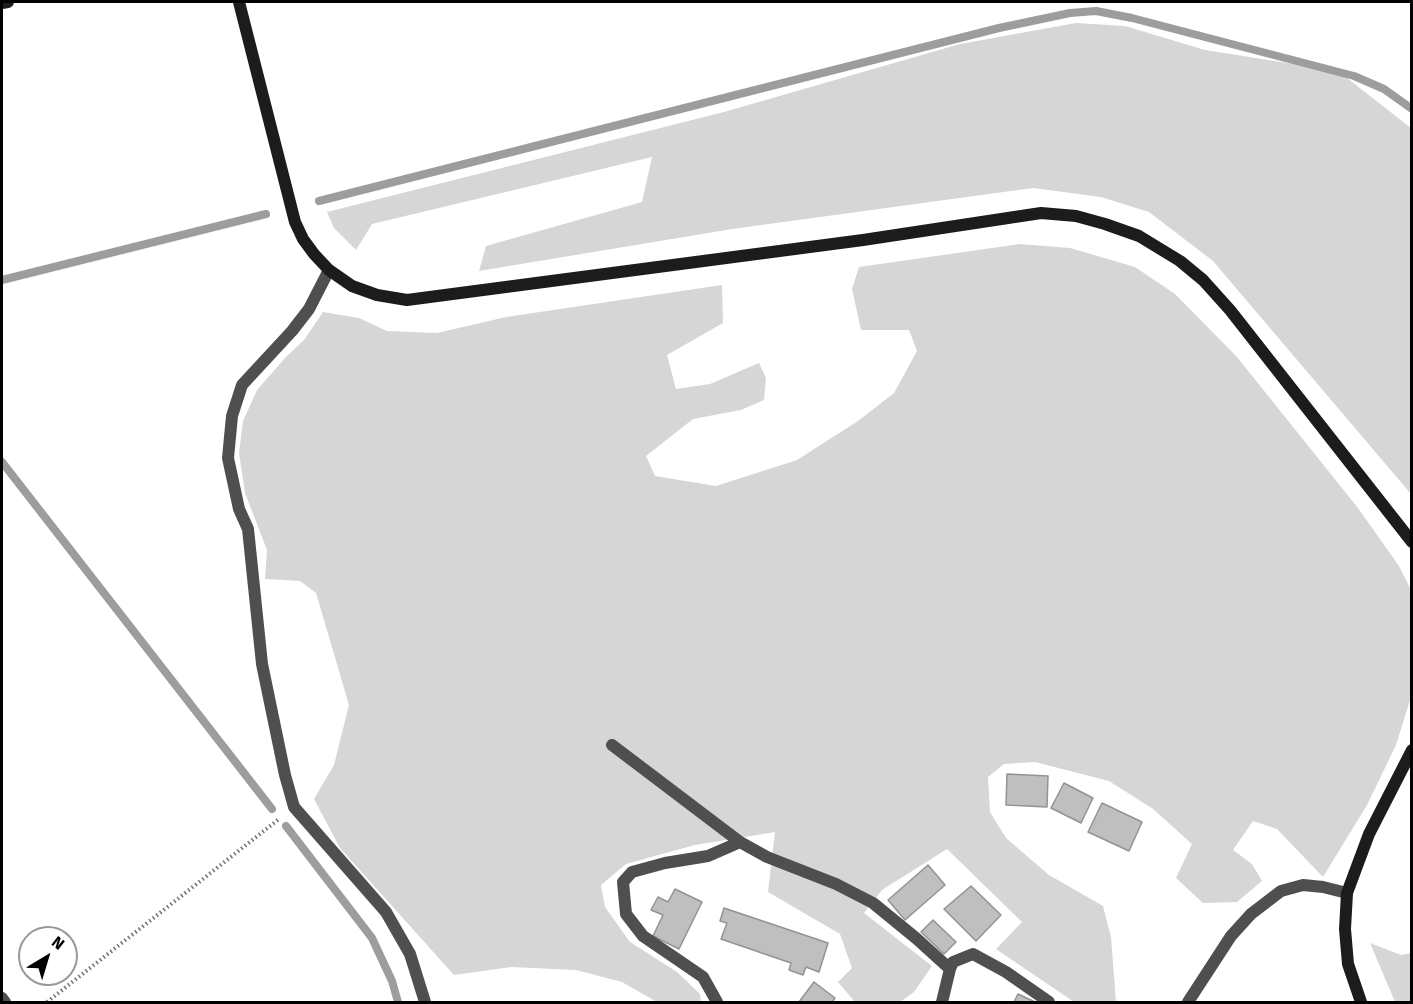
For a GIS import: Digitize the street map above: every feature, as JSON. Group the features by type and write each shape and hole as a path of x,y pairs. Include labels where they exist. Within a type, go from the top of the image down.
{"street":[{"path":"2,3 8,2"},
{"path":"239,2 295,222 314,254 329,270 352,286 377,295 407,300 862,240 1041,213 1085,219 1138,236 1179,261 1203,280 1230,310 1412,542"},
{"path":"329,270 309,309 242,385 232,416 228,458 239,509 248,529 262,664 294,807 386,912 410,954 426,1002"},
{"path":"612,745 740,842 767,857 836,884 873,903 950,969"},
{"path":"1361,1002 1348,964 1345,929 1347,893 1369,834 1412,750"},
{"path":"717,1002 703,977 643,936 626,915 623,882 632,872 664,863 708,856 740,842"},
{"path":"1188,1002 1231,936 1251,914 1281,891 1303,885 1347,893"},
{"path":"942,1002 953,962 973,954 1006,972 1049,1002"},
{"path":"2,998 5,1002"}],"path":[{"path":"46,1002 294,807"}],"shaded area":[{"path":"1076,23 1125,26 1205,50 1338,71 1411,128 1411,494 1213,261 1149,212 1101,197 1033,188 732,229 479,271 486,246 642,202 652,157 372,224 356,250 334,228 327,212 724,112 960,44"},
{"path":"1020,244 1070,248 1135,267 1175,294 1237,357 1358,508 1399,566 1411,590 1411,697 1396,745 1367,805 1323,877 1277,829 1253,821 1233,850 1252,864 1262,881 1237,902 1203,903 1176,878 1192,844 1153,809 1109,781 1035,762 1004,764 988,777 990,812 1006,838 1049,875 1103,906 1111,937 1116,1002 1074,1002 996,949 1022,922 947,849 882,890 864,913 932,966 914,992 900,1002 855,1002 838,982 852,968 840,934 768,892 775,832 695,845 626,864 601,885 605,907 630,942 677,972 700,994 701,1002 657,1002 622,982 576,970 511,967 454,975 340,848 314,799 334,765 349,705 316,593 300,581 265,579 267,550 245,493 239,453 243,421 257,390 304,340 323,312 359,318 387,331 437,333 506,317 722,285 723,323 667,355 676,389 710,384 759,363 766,378 764,400 741,410 693,419 646,456 655,476 716,486 797,460 858,421 894,393 917,351 909,330 861,330 852,289 859,267"},
{"path":"1370,943 1401,955 1411,953 1411,1002 1395,1002"}],"building":[{"path":"1007,774 1048,776 1047,807 1006,805"},
{"path":"1064,783 1093,798 1081,823 1051,808"},
{"path":"1102,803 1142,822 1129,851 1088,832"},
{"path":"928,865 945,885 905,920 888,900"},
{"path":"971,886 1001,915 976,941 944,909"},
{"path":"675,889 702,902 679,949 653,936 663,915 651,910 658,897 668,902"},
{"path":"724,908 828,943 819,972 806,967 803,975 789,970 791,963 721,939 727,923 720,921"},
{"path":"933,920 956,942 944,954 921,932"},
{"path":"814,982 835,998 832,1002 799,1002"},
{"path":"1018,994 1035,1002 1014,1002"}],"waterway":[{"path":"319,201 999,28 1070,13 1096,11 1132,18 1354,76 1384,89 1412,109"},
{"path":"2,280 266,214"},
{"path":"2,462 272,809"},
{"path":"286,826 372,938 392,981 398,1002"}]}
